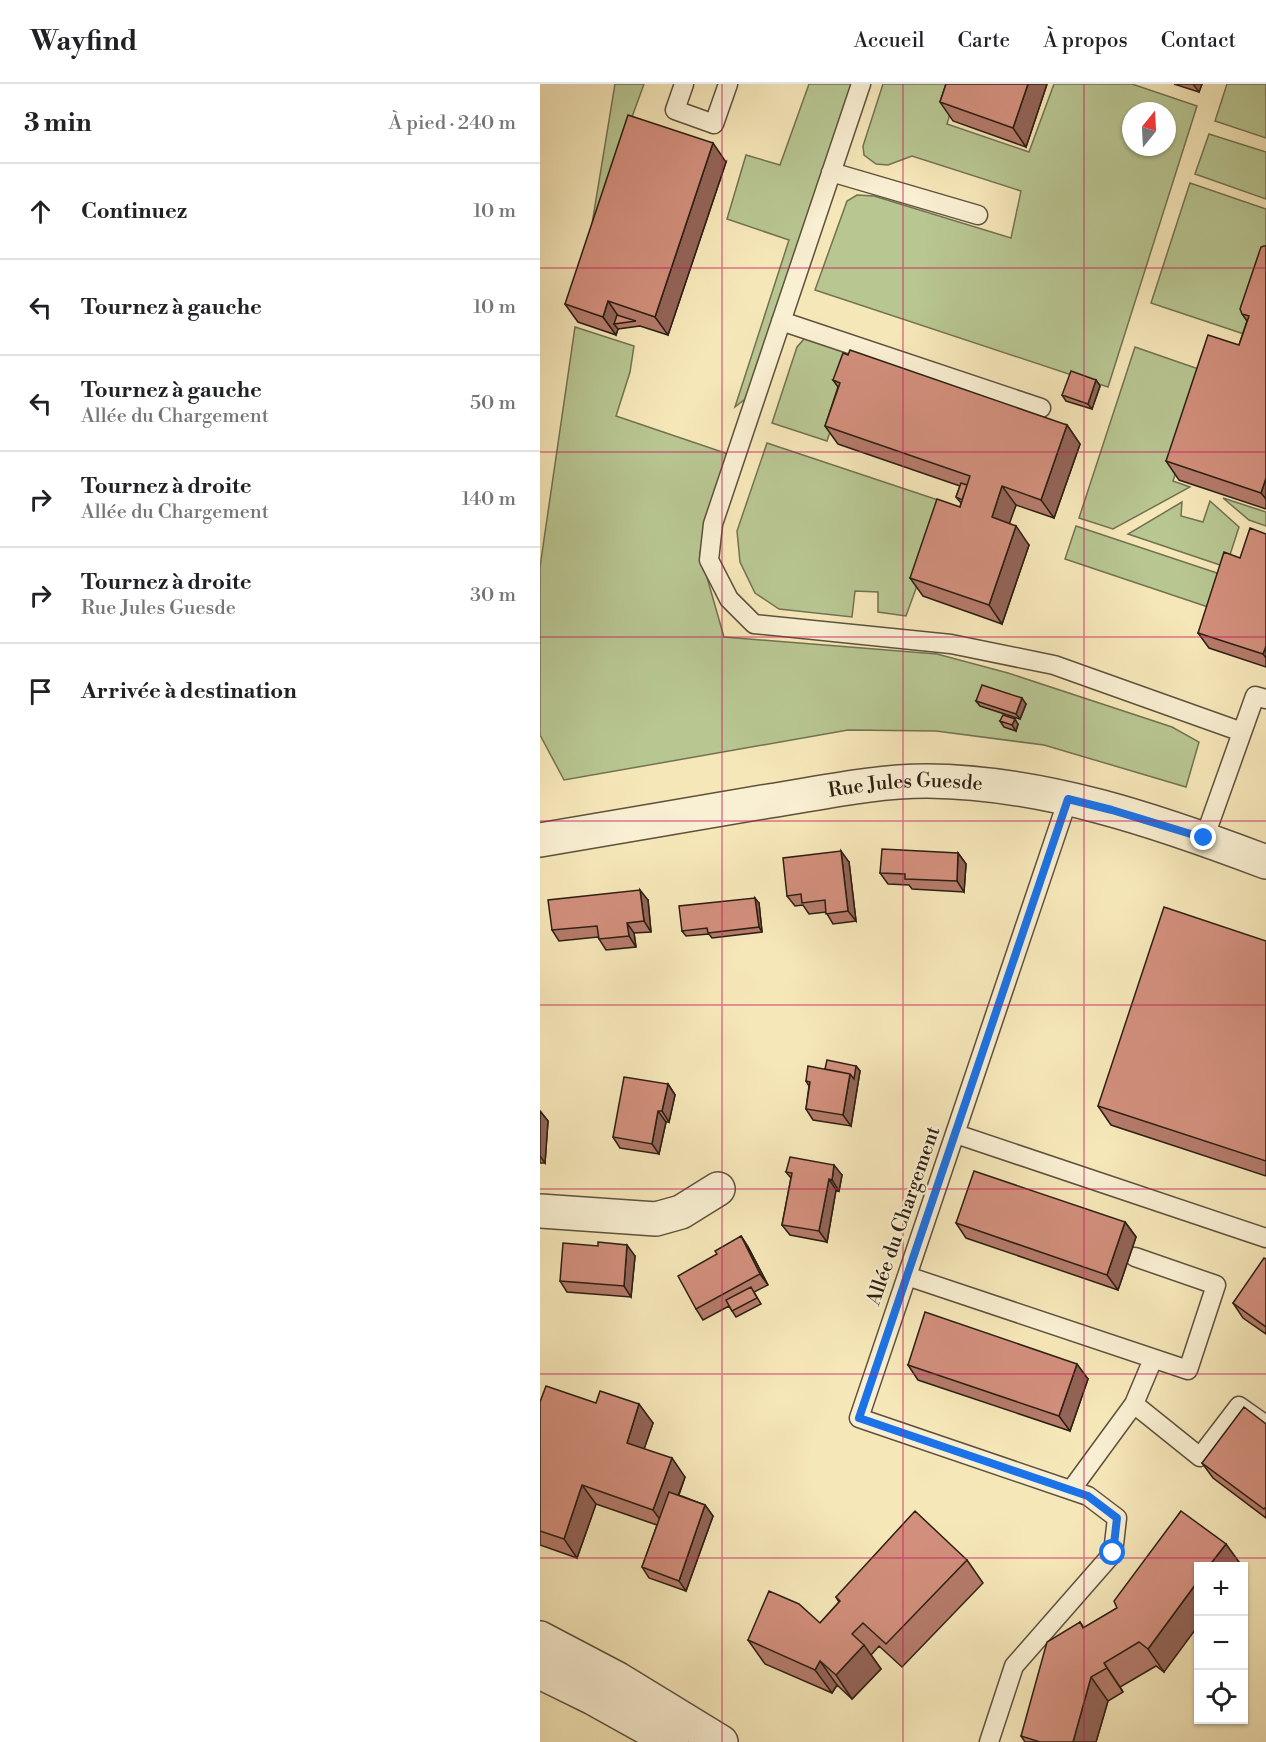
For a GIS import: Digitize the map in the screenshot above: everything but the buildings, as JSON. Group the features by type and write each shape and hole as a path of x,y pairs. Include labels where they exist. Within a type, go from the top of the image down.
{"street":[{"name":"Rue Jules Guesde","path":"540,840 882,783 926,781 1013,788 1068,799 1204,838 1266,862"},
{"path":"540,1211 656,1219 681,1212 718,1189"},
{"path":"540,1638 618,1679 721,1742"},
{"path":"540,1672 593,1698 672,1742"}],"lane":[{"path":"684,84 675,110 714,124 728,84"},
{"path":"861,84 713,524 709,560 729,599 754,624 951,644 1054,665 1242,732"},
{"path":"831,172 978,215"},
{"path":"781,321 1041,408"},
{"path":"1204,838 1255,696 1266,699"},
{"name":"Allée du Chargement","path":"1068,799 859,1418 1079,1493"},
{"path":"956,1134 1266,1238"},
{"path":"907,1276 1188,1370 1216,1285 1135,1257"},
{"path":"989,1742 1014,1666 1113,1553 1117,1518 1079,1493 1134,1404 1153,1359"},
{"path":"1134,1404 1200,1457 1239,1406 1266,1425"}],"green space":[{"path":"615,84 644,84 632,117 579,303"},
{"path":"809,84 855,84 749,396 735,407 789,240 727,219 746,155 780,165"},
{"path":"883,84 959,84 947,124 1029,152 1054,84 1132,84 1197,106 1108,387 815,290 847,201 857,195 874,196 1011,238 1021,191 912,156 888,165 876,164 864,155 863,146"},
{"path":"1227,84 1266,84 1266,138 1215,121"},
{"path":"1209,134 1266,152 1266,199 1195,174"},
{"path":"1190,183 1266,209 1266,281 1247,335 1151,303"},
{"path":"575,327 634,346 630,372 616,416 731,455 700,553 724,637 937,654 1008,673 1172,727 1199,742 1186,787 1044,745 936,731 848,730 564,780 540,735 540,567"},
{"path":"813,337 856,352 827,441 772,423 797,347 804,339"},
{"path":"1135,347 1210,373 1173,481 1190,487 1113,529 1079,518"},
{"path":"767,443 947,503 906,616 878,612 878,592 855,591 852,617 779,609 755,593 740,562 737,531"},
{"path":"1223,498 1266,512 1266,526 1249,520"},
{"path":"1210,501 1239,527 1226,567 1128,534 1182,502 1181,516 1203,522"},
{"path":"1076,526 1226,576 1214,609 1065,559"}],"route":[{"path":"1113,1553 1117,1518 1088,1496 859,1418 1068,799 1204,838"}]}
